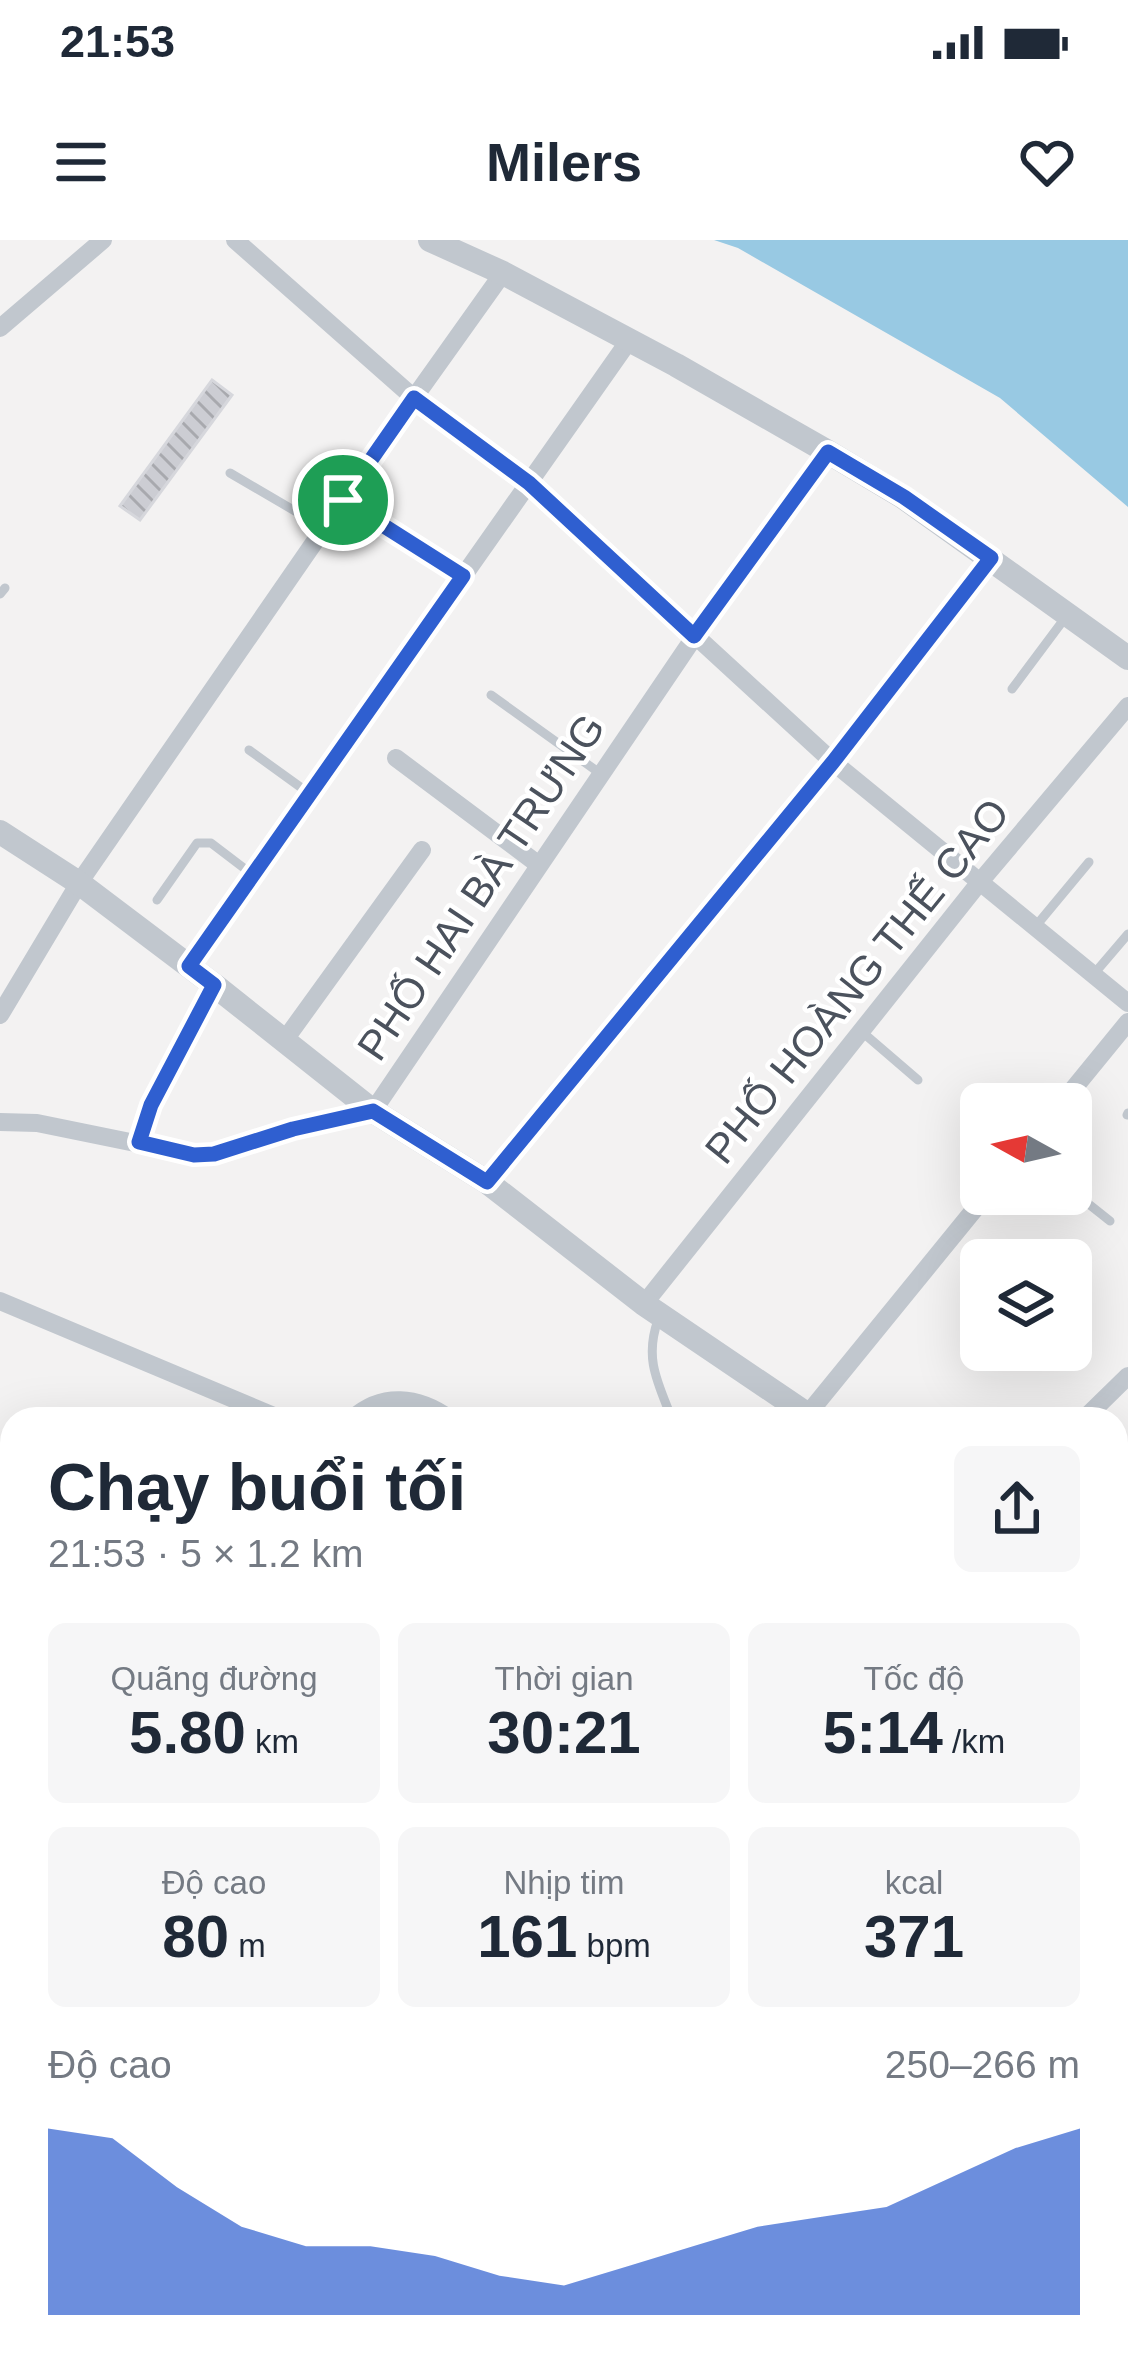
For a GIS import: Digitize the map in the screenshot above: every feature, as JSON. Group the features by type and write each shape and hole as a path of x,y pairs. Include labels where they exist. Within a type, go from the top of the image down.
{"street":[{"path":"0,328 103,240"},
{"path":"235,240 414,398 529,483 833,762 1128,1003"},
{"path":"430,240 503,273 676,365 904,497 1128,658"},
{"path":"0,1015 79,884 503,273"},
{"path":"189,966 628,342"},
{"name":"PHỐ HAI BÀ TRƯNG","path":"0,1122 37,1123 194,1155 214,1154 373,1111 694,636 828,452"},
{"path":"343,500 463,576"},
{"path":"487,1182 833,762 991,558"},
{"name":"PHỐ HOÀNG THẾ CAO","path":"652,1309 861,1031 1128,706"},
{"path":"396,758 539,866"},
{"path":"0,832 189,966 373,1111 487,1182 652,1309 793,1407"},
{"path":"284,1040 422,850"},
{"path":"1078,1083 1128,1022"},
{"path":"818,1407 970,1215"},
{"path":"0,1301 235,1407"},
{"path":"1096,1407 1128,1376"},
{"path":"369,1407 406,1399 432,1407"}],"lane":[{"path":"230,473 323,528"},
{"path":"1012,688 1068,614"},
{"path":"491,695 601,774"},
{"path":"249,750 310,794"},
{"path":"158,900 197,843 211,843 253,875"},
{"path":"1035,928 1089,862"},
{"path":"1093,975 1128,934"},
{"path":"139,1142 151,1105 214,985"},
{"path":"861,1031 918,1080"},
{"path":"1092,1207 1110,1222"},
{"path":"652,1309 651,1358 668,1407"}],"water":[{"path":"714,240 1128,240 1128,507 1000,398 738,248"}],"building":[{"path":"212,380 232,395 140,520 120,506"}],"route":[{"path":"414,398 529,483 694,636 828,452 904,497 991,558 833,762 487,1182 373,1111 214,1154 194,1155 139,1142 151,1105 214,985 189,966 463,576 343,500 414,398"}]}
